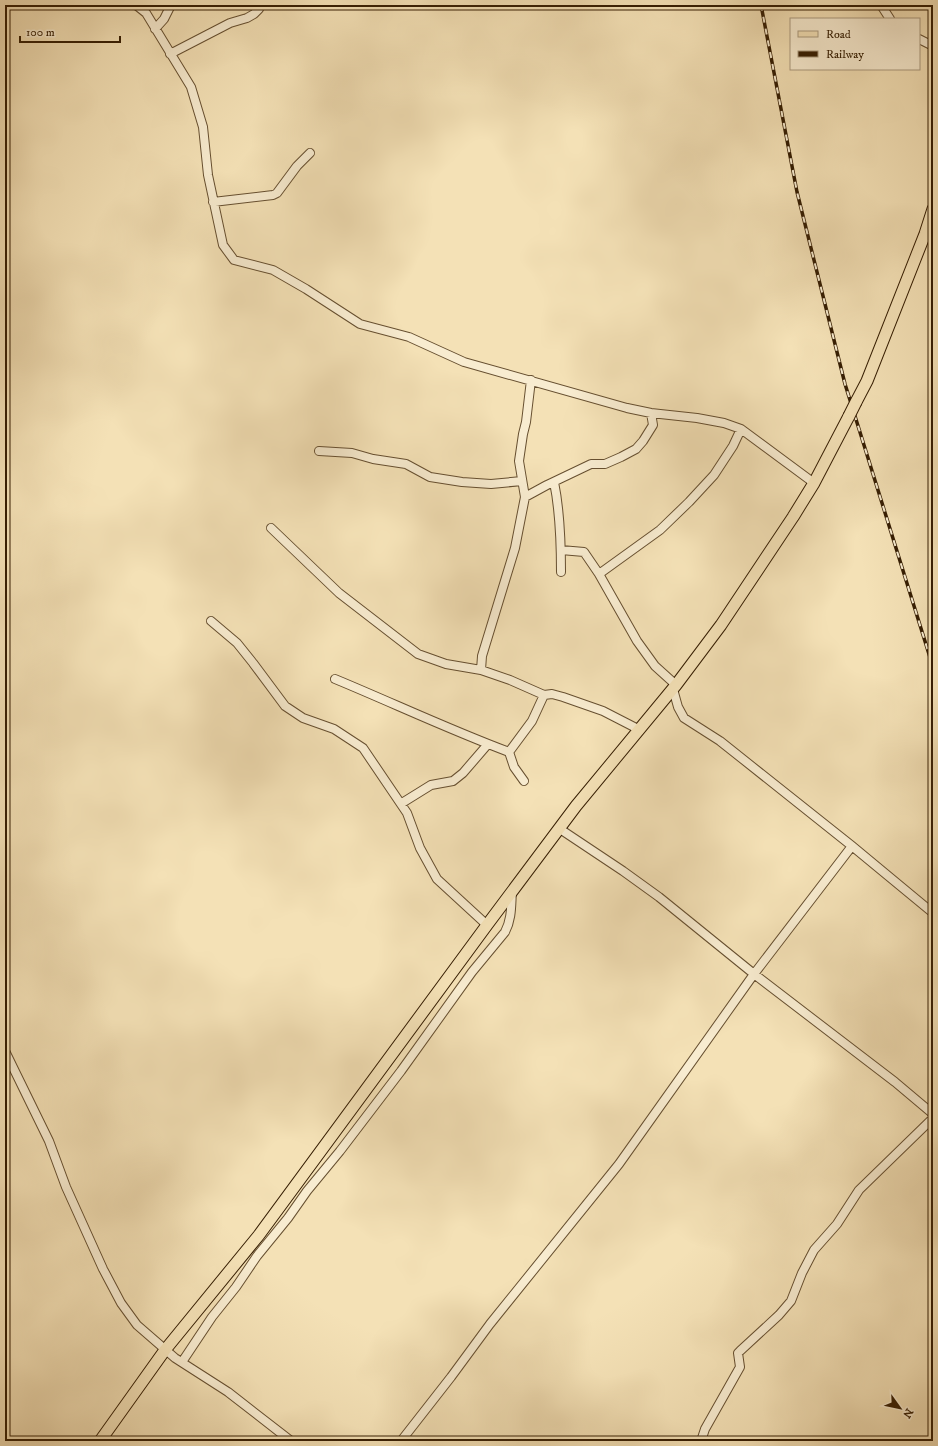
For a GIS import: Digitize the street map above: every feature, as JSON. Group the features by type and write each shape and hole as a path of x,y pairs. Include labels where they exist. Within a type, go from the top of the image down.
{"main road":[{"path":"100,1441 165,1350 259,1235 576,806 640,730 720,625 793,517 814,483 867,381 929,236 933,209"}],"street":[{"path":"155,29 164,19 171,5"},
{"path":"170,54 230,23 248,18 259,9 260,5"},
{"path":"882,5 889,18"},
{"path":"140,6 146,13 191,87 203,127 208,175 222,246 234,260 273,270 306,289 360,324 409,337 464,362 627,408 651,413 697,418 724,423 741,429 814,483"},
{"path":"920,40 933,46"},
{"path":"213,202 273,195 277,193 297,166 310,153"},
{"path":"481,670 482,656 515,548 524,498 519,461 522,434 526,422 531,380"},
{"path":"524,498 591,464 605,464 636,449 654,425 651,413"},
{"path":"599,574 660,530 689,502 714,475 733,446 741,429"},
{"path":"319,451 352,453 373,459 406,464 430,477 462,482 491,484 522,481"},
{"path":"554,482 561,550 561,572"},
{"path":"271,528 339,593 418,654 446,664 481,670 510,680 544,696 552,694 563,697 603,712 640,730"},
{"path":"561,550 584,552 599,574 637,641 655,666 674,687 678,707 684,718 720,741 852,846 933,913"},
{"path":"211,621 237,643 285,706 303,718 334,729 363,748 402,803 420,848 437,879 487,925"},
{"path":"335,679 422,717 509,752"},
{"path":"509,752 532,721 544,696"},
{"path":"402,803 431,785 453,781 463,773 488,744"},
{"path":"509,752 514,767 524,781"},
{"path":"560,829 659,897 754,974 933,1114"},
{"path":"401,1441 490,1324 619,1164 754,974 852,846"},
{"path":"182,1362 212,1317 236,1287 257,1256 340,1151 401,1071 472,972 505,932 509,925 512,891"},
{"path":"5,1051 49,1141 66,1187 103,1269 121,1303 137,1325 165,1350 228,1392 291,1441"},
{"path":"701,1441 706,1428 740,1367 738,1353 779,1315 791,1301 802,1273 814,1250 838,1224 859,1190 933,1118"}],"railway":[{"path":"761,5 797,192 845,384 933,667"}]}
